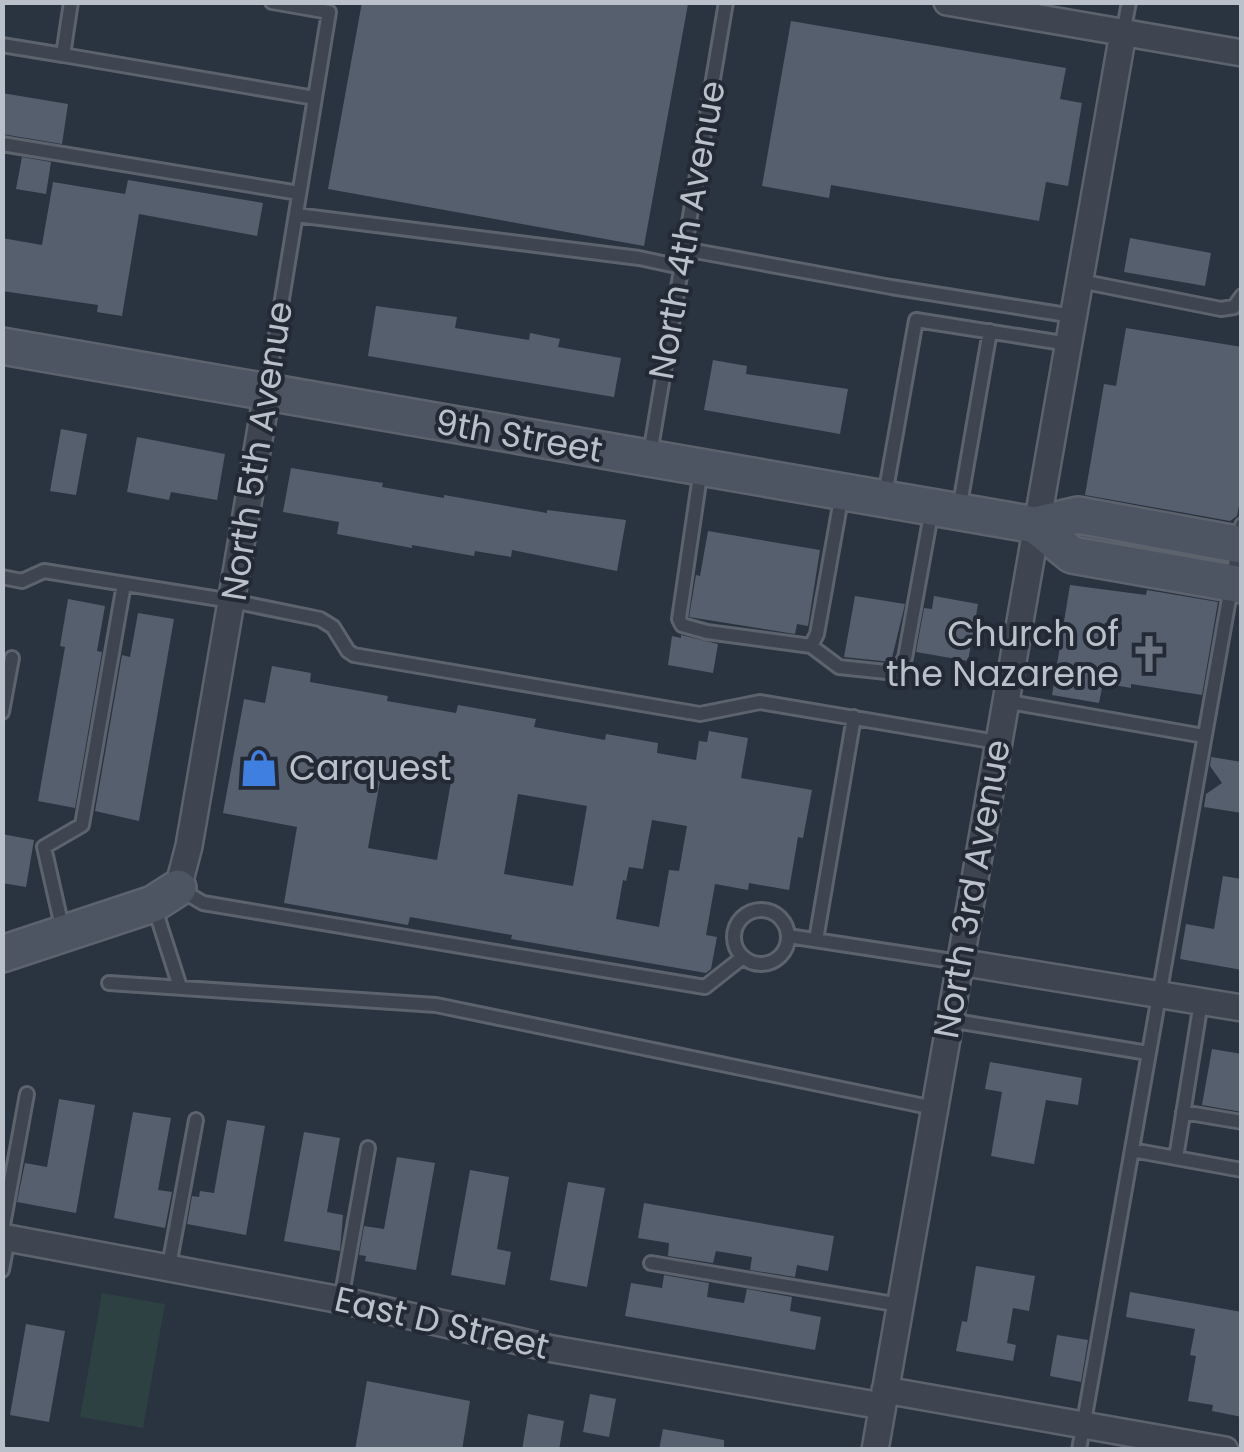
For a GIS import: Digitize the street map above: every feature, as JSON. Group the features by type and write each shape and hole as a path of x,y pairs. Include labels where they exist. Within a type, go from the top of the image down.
{"street":[{"path":"947,2 1242,53"},
{"name":"North 3rd Avenue","path":"874,1450 1124,33"},
{"name":"9th Street","path":"2,346 1035,525 1078,514 1241,538"},
{"name":"North 5th Avenue","path":"166,896 232,601 267,393"},
{"name":"9th Street","path":"1035,525 1072,556 1237,584"},
{"path":"2,954 166,896"},
{"path":"959,962 1242,1008"},
{"name":"East D Street","path":"4,1235 341,1300 553,1349 884,1398 1081,1437 1226,1450"}],"lane":[{"path":"63,55 71,2"},
{"name":"North 5th Avenue","path":"267,393 330,12 272,2"},
{"name":"North 4th Avenue","path":"649,458 726,2"},
{"path":"1124,33 1129,2"},
{"path":"2,45 315,98"},
{"path":"2,144 300,193"},
{"path":"296,215 639,258 681,267"},
{"path":"684,248 1074,316"},
{"path":"1080,281 1220,309 1234,307 1242,296"},
{"path":"885,498 916,320 1068,344"},
{"path":"701,466 680,611 682,625 706,632 811,646 839,667 896,673 905,658 946,509 990,330"},
{"path":"811,646 817,634 843,491"},
{"path":"1081,1437 1204,736 1237,584 1241,538"},
{"path":"2,578 22,581 44,572 232,601 328,622 354,655 700,714 760,702 997,742"},
{"path":"64,934 44,847 82,825 124,584"},
{"path":"2,712 12,658"},
{"path":"1004,701 1204,736"},
{"path":"816,940 854,717"},
{"path":"180,987 166,896 705,986 744,958"},
{"path":"767,910 786,927 788,936 783,952 760,964 744,958 734,942 737,924 750,912 767,910"},
{"path":"788,936 959,962"},
{"path":"108,983 436,1005 934,1108"},
{"path":"1176,1158 1200,1002"},
{"path":"949,1020 1148,1053"},
{"path":"2,1270 4,1235 28,1094"},
{"path":"1183,1112 1242,1122"},
{"path":"169,1266 196,1120"},
{"path":"341,1300 368,1148"},
{"path":"1132,1150 1242,1170"},
{"path":"652,1263 900,1305"}],"shaded area":[{"path":"102,1293 165,1304 143,1428 80,1417"}],"building":[{"path":"362,2 688,4 644,246 328,189"},
{"path":"791,21 1066,68 1060,99 1082,103 1068,186 1046,182 1039,221 831,185 829,198 762,186"},
{"path":"2,93 68,104 62,144 2,134"},
{"path":"22,157 51,162 46,194 16,189"},
{"path":"128,180 263,203 257,236 139,214 122,316 97,312 98,305 2,291 2,238 42,245 53,182 125,194"},
{"path":"1130,238 1211,253 1205,286 1124,272"},
{"path":"376,306 457,317 455,328 529,340 530,333 560,339 558,347 621,358 614,397 368,356"},
{"path":"1126,328 1242,347 1242,491 1237,516 1230,521 1085,495 1104,384 1116,386"},
{"path":"713,360 747,366 746,374 848,389 840,434 704,410"},
{"path":"61,429 87,434 76,495 50,491"},
{"path":"137,437 225,454 217,500 171,492 169,500 127,492"},
{"path":"291,468 444,498 626,520 617,571 512,550 511,557 475,551 474,556 337,534 339,522 283,512"},
{"path":"708,531 820,550 808,626 797,624 795,634 689,617"},
{"path":"1070,585 1146,595 1147,590 1218,602 1202,695 1103,683 1099,703 1052,695"},
{"path":"855,596 905,604 891,662 844,657"},
{"path":"934,596 978,604 968,661 916,652 924,608 932,609"},
{"path":"68,599 105,606 97,651 102,652 75,808 38,801 65,647 60,646"},
{"path":"138,613 174,619 139,821 95,811 122,655 130,657"},
{"path":"672,636 718,644 713,673 668,665"},
{"path":"272,666 311,673 310,682 388,696 387,701 456,713 458,705 536,719 534,727 605,740 606,734 658,743 657,753 696,760 699,741 707,742 709,731 748,738 741,778 812,790 803,838 798,837 789,890 749,883 748,890 715,884 706,935 717,937 711,969 706,973 410,917 408,925 284,903 297,827 223,813 244,699 265,703","holes":["382,770 451,782 437,860 368,848","518,794 587,806 573,886 504,874","652,820 687,826 679,871 669,870 659,927 616,919 629,867 643,869"]},
{"path":"1211,757 1242,762 1242,813 1204,807 1206,794 1222,783 1210,766"},
{"path":"2,834 34,840 26,887 2,883"},
{"path":"1223,876 1242,879 1242,970 1180,959 1186,924 1214,929"},
{"path":"1212,1049 1242,1054 1242,1112 1202,1105"},
{"path":"990,1062 1082,1078 1078,1105 1046,1100 1034,1164 991,1156 1002,1092 985,1089"},
{"path":"59,1099 95,1105 76,1213 17,1202 25,1163 47,1167"},
{"path":"133,1112 171,1118 158,1190 172,1192 165,1228 114,1218"},
{"path":"227,1120 265,1126 246,1235 187,1224 192,1196 199,1197 200,1191 214,1193"},
{"path":"304,1132 340,1138 327,1212 343,1215 340,1251 284,1241"},
{"path":"397,1157 435,1163 416,1270 365,1261 366,1256 359,1255 364,1226 384,1229"},
{"path":"470,1170 509,1177 497,1249 511,1252 505,1285 451,1275"},
{"path":"568,1182 605,1188 587,1287 550,1280"},
{"path":"644,1203 834,1236 828,1271 797,1265 795,1277 750,1270 752,1257 716,1251 713,1263 668,1256 669,1243 638,1238"},
{"path":"976,1266 1035,1276 1029,1311 1013,1308 1007,1343 1016,1345 1013,1361 956,1351 962,1321 967,1322"},
{"path":"664,1275 709,1283 707,1297 744,1303 747,1289 792,1297 790,1311 821,1317 815,1350 625,1316 631,1283 662,1288"},
{"path":"1130,1292 1242,1312 1242,1417 1212,1411 1213,1405 1188,1401 1196,1356 1190,1355 1195,1329 1126,1317"},
{"path":"26,1324 65,1331 49,1422 10,1415"},
{"path":"1057,1335 1088,1340 1081,1382 1050,1376"},
{"path":"367,1381 470,1401 462,1450 355,1450"},
{"path":"590,1394 616,1399 609,1437 583,1432"},
{"path":"528,1414 564,1421 559,1450 522,1450"},
{"path":"663,1429 724,1440 724,1450 659,1450"}],"place":[{"name":"Church of the Nazarene","path":"1149,654"},
{"name":"Carquest","path":"259,768"}]}
